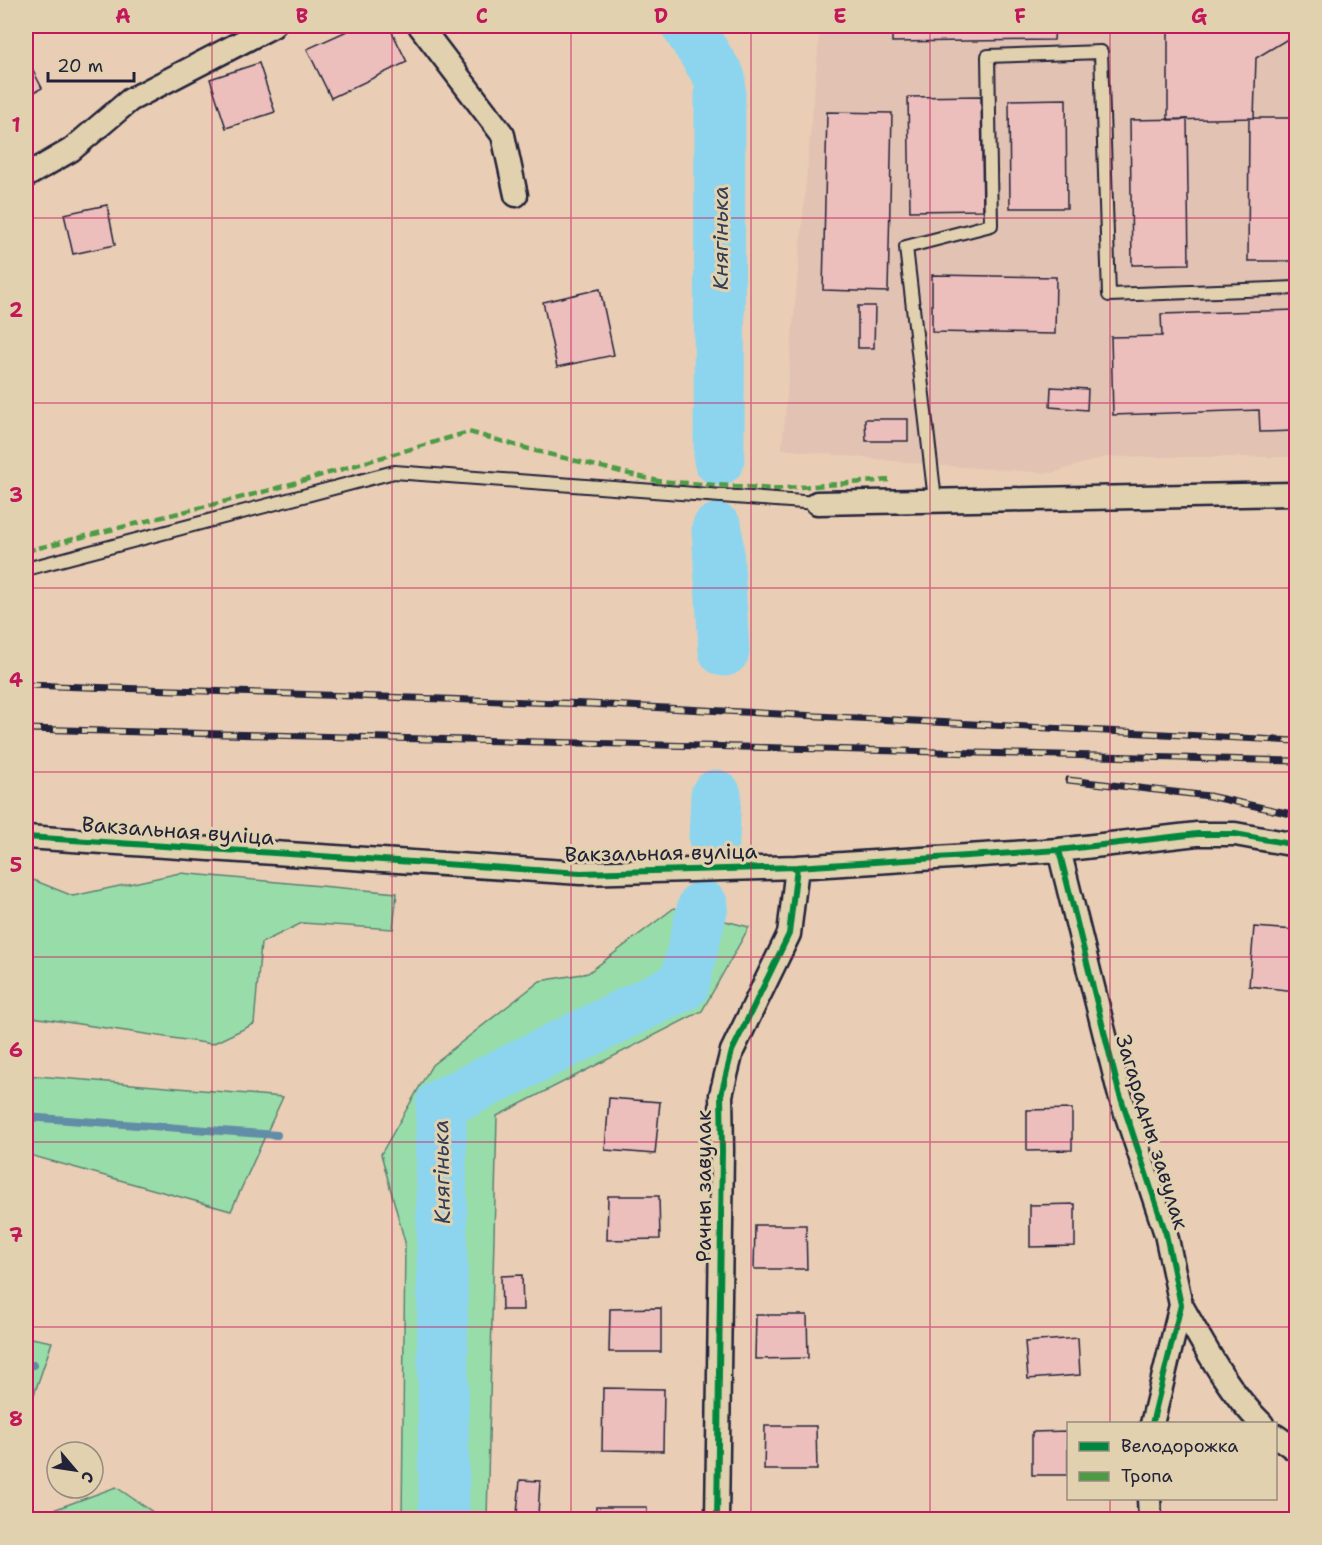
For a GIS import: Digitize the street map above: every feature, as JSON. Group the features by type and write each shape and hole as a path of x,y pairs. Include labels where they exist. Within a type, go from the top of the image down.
{"street":[{"path":"26,176 71,150 130,100 273,26"},
{"path":"420,26 503,135 516,195"},
{"path":"816,503 1296,494"},
{"name":"Вакзальная вуліца","path":"26,837 581,873 796,867 1059,850 1197,834 1235,834 1296,845"},
{"name":"Загарадны завулак","path":"1059,850 1119,1092 1166,1233 1181,1305 1152,1422"},
{"name":"Рачны завулак","path":"717,1520 721,1095 732,1051 789,934 796,867"},
{"path":"1181,1305 1215,1366 1244,1406 1260,1422"},
{"path":"1277,1437 1296,1450"},
{"path":"1149,1500 1150,1520"}],"lane":[{"path":"934,500 906,247 991,225 988,56 1101,52 1109,295 1296,288"},
{"path":"26,570 394,472 816,503"}],"shaded area":[{"path":"820,26 1296,26 1296,457 1105,457 1052,473 931,465 782,449"}],"green space":[{"path":"180,873 397,893 393,929 302,923 261,943 254,1024 212,1044 26,1016 26,877 73,896"},
{"path":"674,908 749,927 702,1011 497,1116 487,1519 402,1519 405,1242 381,1154 432,1065 540,981 588,973"},
{"path":"26,1075 283,1097 231,1211 26,1154"},
{"path":"26,1337 52,1342 26,1418"},
{"path":"116,1487 163,1519 31,1519 80,1500 105,1500 105,1491"}],"building":[{"path":"358,26 389,26 407,62 331,98 307,49"},
{"path":"466,26 483,26 472,33"},
{"path":"892,26 1055,26 1054,40 892,42"},
{"path":"1168,26 1296,26 1296,34 1256,58 1254,118 1168,120"},
{"path":"26,57 42,88 26,97"},
{"path":"259,63 275,112 226,128 210,79"},
{"path":"981,96 983,210 910,211 908,97"},
{"path":"1066,99 1067,208 1010,208 1009,100"},
{"path":"827,112 892,113 888,292 823,290"},
{"path":"1249,118 1296,118 1296,261 1248,261"},
{"path":"1187,119 1189,264 1132,265 1130,120"},
{"path":"107,205 115,245 73,254 64,214"},
{"path":"932,275 1056,277 1055,334 932,332"},
{"path":"600,289 614,355 557,367 543,302"},
{"path":"858,306 875,306 874,348 858,348"},
{"path":"1296,310 1296,457 1294,431 1260,432 1259,410 1113,415 1111,337 1162,336 1161,314"},
{"path":"1051,387 1088,389 1087,410 1050,407"},
{"path":"865,419 908,419 908,441 866,441"},
{"path":"1254,927 1296,930 1296,991 1249,986"},
{"path":"609,1098 660,1102 655,1154 605,1150"},
{"path":"1072,1109 1072,1150 1027,1151 1027,1110"},
{"path":"608,1196 659,1196 660,1239 607,1240"},
{"path":"1075,1204 1075,1246 1030,1247 1030,1205"},
{"path":"755,1225 806,1225 807,1269 754,1269"},
{"path":"522,1275 523,1310 502,1310 501,1276"},
{"path":"661,1308 661,1352 609,1352 610,1309"},
{"path":"756,1315 807,1315 808,1358 755,1359"},
{"path":"1078,1338 1080,1375 1028,1379 1025,1342"},
{"path":"603,1388 664,1389 663,1451 602,1450"},
{"path":"765,1426 816,1426 817,1470 764,1470"},
{"path":"1067,1431 1067,1475 1032,1475 1032,1432"},
{"path":"520,1480 540,1481 538,1515 517,1514"},
{"path":"596,1507 647,1507 647,1520 595,1520"}],"waterway":[{"name":"Княгінька","path":"687,26 720,78 719,460"},
{"name":"Княгінька","path":"717,529 724,651"},
{"name":"Княгінька","path":"714,839 716,795"},
{"name":"Княгінька","path":"444,1520 441,1104 684,985 703,906"},
{"path":"26,1117 277,1135"},
{"path":"26,1366 33,1365"}],"railway":[{"path":"26,685 589,704 1296,741"},
{"path":"26,729 1296,761"},
{"path":"1068,780 1209,796 1296,815"}],"marked path":[{"path":"26,551 267,491 469,432 658,481 774,489 889,480"}],"cycle path":[{"path":"26,837 581,873 797,867 1059,850 1197,834 1235,834 1296,845"},
{"path":"1059,850 1119,1092 1166,1234 1181,1305 1152,1422"},
{"path":"717,1520 721,1095 732,1051 789,934 797,867"}]}
